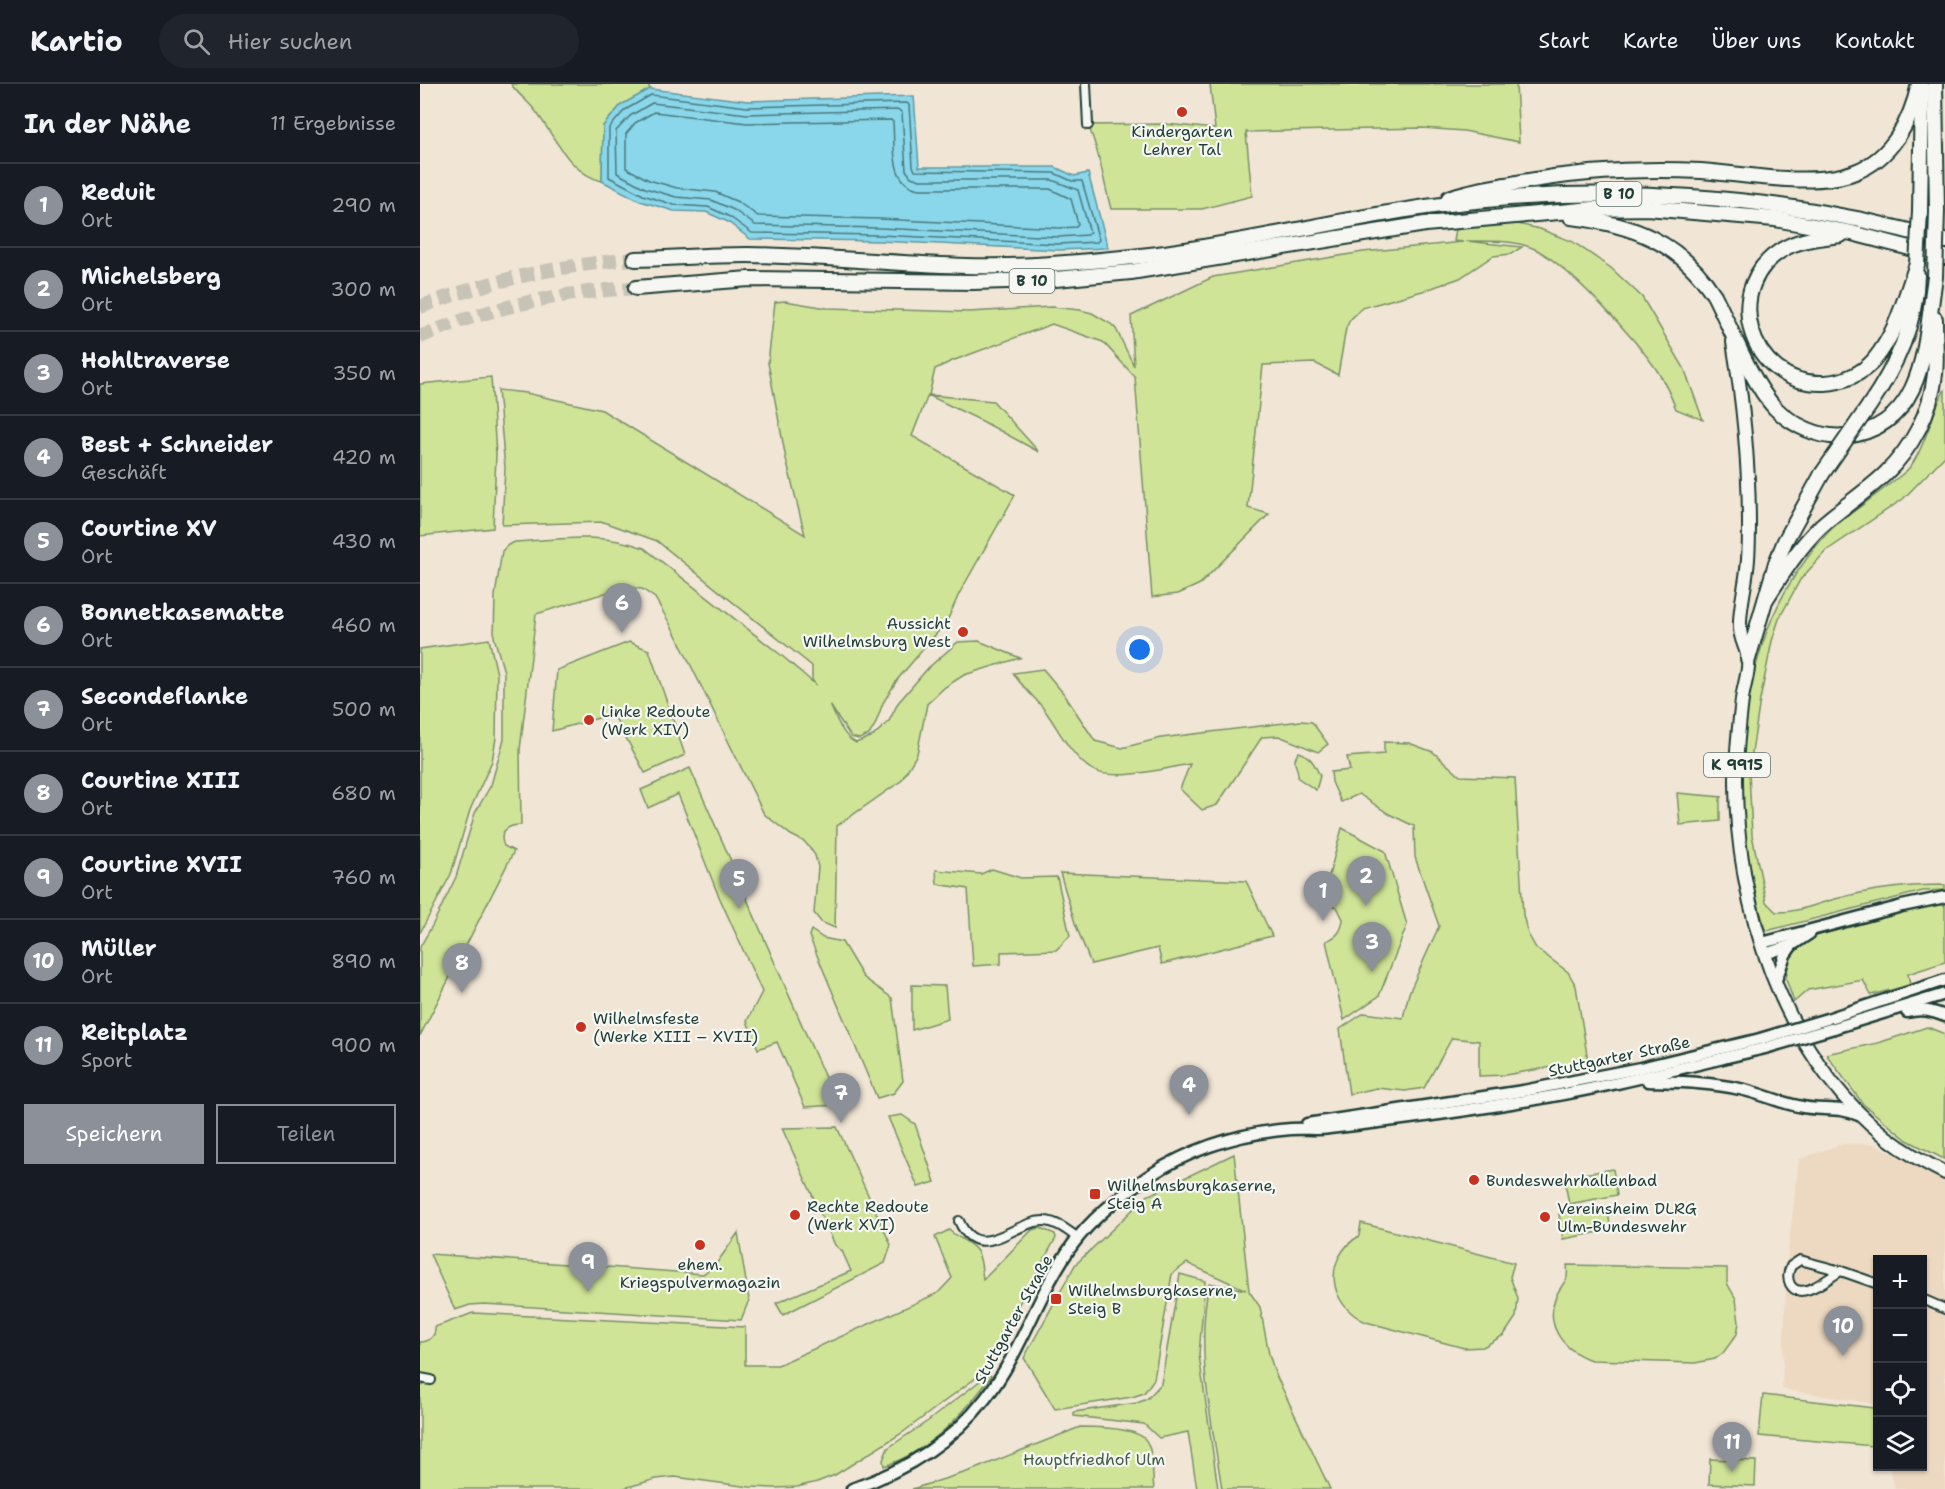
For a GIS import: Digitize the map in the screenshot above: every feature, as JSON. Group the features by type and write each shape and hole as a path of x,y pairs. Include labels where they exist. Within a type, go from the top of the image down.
{"highway":[{"path":"1425,207 1452,196 1493,187 1603,172 1699,171 1796,179 1839,176 1855,172 1886,152 1905,125 1921,84"},
{"path":"1852,233 1801,242 1775,255 1764,267 1753,286 1748,307 1749,322 1766,360 1775,369 1802,381 1833,382 1847,378 1872,362 1891,333 1912,291 1917,264 1920,212 1921,84"},
{"name":"K 9915","path":"1766,599 1803,545 1815,532 1885,474 1908,447 1928,406 1936,360 1935,84"},
{"path":"1937,211 1945,178"},
{"name":"B 10","path":"635,259 749,255 972,266 1047,265 1179,251 1425,207 1552,196 1648,194 1730,199 1912,231 1945,241"},
{"name":"B 10","path":"636,288 749,279 973,282 1045,280 1131,272 1425,224 1593,209 1647,208 1775,219 1852,233 1945,257"},
{"path":"1542,213 1603,221 1630,228 1653,238 1672,250 1705,281 1762,391 1774,407 1788,419 1820,434 1839,437 1875,428 1903,407 1911,394 1921,366 1935,277"},
{"name":"K 9915","path":"1748,659 1776,562 1785,541 1822,474 1869,406 1900,353 1913,311 1912,291"}],"main road":[{"path":"1731,329 1747,440 1749,523 1747,568 1740,629 1741,640 1748,659"},
{"name":"K 9915","path":"1748,659 1738,739 1737,813 1747,888 1763,948 1809,1049 1834,1084 1866,1119 1907,1152 1943,1170"},
{"path":"1763,948 1813,931 1945,897"},
{"path":"1927,900 1945,906"},
{"path":"1776,980 1785,955 1792,945 1813,931"},
{"path":"1763,948 1792,945"},
{"name":"Stuttgarter Straße","path":"1830,1024 1945,980"},
{"name":"Stuttgarter Straße","path":"1292,1129 1325,1129 1513,1103 1629,1080 1945,994"},
{"path":"1830,1024 1917,1009 1945,1016"},
{"name":"Stuttgarter Straße","path":"852,1489 891,1473 924,1455 949,1437 978,1408 996,1383 1053,1278 1078,1238 1120,1196 1152,1174 1182,1158 1228,1140 1292,1129 1323,1120 1523,1091 1762,1044"},
{"path":"1629,1080 1699,1082 1720,1085 1805,1107 1848,1110 1866,1119"}],"street":[{"path":"1086,84 1088,125"},
{"path":"959,1221 968,1235 981,1241 994,1240 1020,1227 1040,1221 1058,1225 1078,1238"},
{"path":"1841,1271 1809,1290 1800,1292 1793,1289 1788,1282 1791,1266 1800,1260 1841,1271 1873,1282"},
{"path":"1927,1301 1945,1309"},
{"path":"420,1378 431,1380"}],"shaded area":[{"path":"1842,1144 1874,1144 1945,1180 1945,1489 1895,1489 1891,1471 1927,1471 1927,1255 1873,1255 1873,1404 1782,1389 1787,1261 1799,1159"}],"green space":[{"path":"511,84 648,84 650,89 621,105 603,126 602,181 590,177 570,161 541,118"},
{"path":"1210,84 1516,84 1519,142 1464,131 1422,128 1246,132 1252,196 1202,209 1111,209 1088,125 1166,124 1215,129"},
{"path":"1509,222 1540,229 1573,242 1611,268 1642,297 1684,368 1703,420 1676,409 1658,372 1618,322 1579,283 1544,254 1515,243 1466,241 1522,247 1511,254 1493,256 1460,278 1362,308 1350,320 1346,328 1338,375 1315,363 1263,365 1248,508 1269,514 1200,584 1178,594 1152,597 1135,377 1103,342 1052,324 935,369 929,395 993,401 1039,452 928,395 912,436 1015,495 959,594 947,621 897,680 883,703 869,735 859,739 851,737 830,705 843,732 856,743 873,736 889,721 898,703 928,668 958,642 979,641 1020,658 964,675 945,687 927,704 917,754 901,781 837,826 835,928 821,922 814,913 818,867 815,855 805,842 791,835 764,814 674,631 655,598 642,589 625,587 536,614 520,750 521,825 508,828 502,837 504,846 514,851 420,1036 420,947 456,877 475,813 491,785 504,739 504,672 494,637 495,596 502,551 508,545 515,542 564,538 596,538 644,548 816,685 812,680 812,666 657,541 604,522 502,525 505,468 498,390 526,393 602,410 805,535 786,459 768,363 775,302 785,301 827,308 969,312 1052,307 1080,310 1092,313 1116,329 1134,366 1131,316 1213,277 1363,252 1463,242 1454,241 1456,229"},
{"path":"491,377 496,455 493,528 420,536 420,384"},
{"path":"1945,389 1945,456 1903,499 1826,551 1800,580 1779,619 1760,700 1749,772 1752,835 1766,902 1776,912 1800,909 1865,892 1892,888 1945,885 1945,890 1923,891 1766,931 1754,887 1746,840 1743,790 1744,740 1750,691 1762,644 1781,600 1819,542 1835,526 1910,467"},
{"path":"489,639 497,674 496,738 492,761 470,810 451,874 420,933 420,649"},
{"path":"629,642 649,650 685,755 645,773 613,714 552,731 557,670"},
{"path":"1043,669 1064,694 1095,741 1122,748 1161,738 1301,721 1312,722 1328,744 1318,752 1279,736 1262,737 1217,805 1202,810 1180,789 1190,764 1125,775 1112,775 1100,773 1084,764 1071,750 1042,707 1013,673"},
{"path":"1384,742 1409,743 1433,752 1460,776 1515,778 1523,915 1528,934 1536,948 1568,972 1576,986 1588,1061 1505,1075 1479,1076 1479,1041 1452,1038 1424,1088 1405,1091 1377,1088 1349,1094 1340,1029 1364,1013 1403,1018 1409,993 1439,926 1415,857 1414,826 1389,814 1359,794 1341,802 1332,782 1331,772 1350,770 1347,757 1384,754"},
{"path":"1299,752 1310,758 1320,776 1316,790 1298,778 1295,760"},
{"path":"690,768 738,877 735,879 743,898 746,897 837,1105 805,1107 777,1042 758,1049 747,1021 762,992 717,892 678,794 648,808 641,790"},
{"path":"1677,793 1722,797 1720,821 1680,825"},
{"path":"1342,828 1385,851 1407,925 1379,996 1344,1020 1326,941 1338,933 1343,919 1337,907 1322,901"},
{"path":"992,869 1021,878 1057,877 1070,936 1056,950 1001,952 1001,964 973,966 968,889 937,884 936,870 981,874"},
{"path":"1060,873 1246,881 1272,936 1162,964 1158,948 1091,964 1075,923"},
{"path":"1945,905 1945,962 1908,974 1910,985 1871,995 1863,980 1808,990 1794,1002 1786,979 1790,954 1809,938 1925,906"},
{"path":"811,930 823,938 842,942 863,977 892,998 903,1081 894,1093 877,1098 809,936"},
{"path":"912,985 945,986 948,1019 912,1030"},
{"path":"1927,1027 1945,1034 1944,1159 1907,1140 1863,1104 1826,1054 1878,1043"},
{"path":"902,1115 915,1124 935,1182 918,1187 888,1117"},
{"path":"837,1127 891,1245 885,1263 783,1315 776,1303 851,1271 842,1251 835,1245 782,1128"},
{"path":"1234,1154 1249,1291 1260,1307 1275,1373 1330,1489 1222,1489 1206,1386 1205,1309 1209,1283 1246,1290 1187,1263 1172,1274 1154,1379 1144,1393 1132,1397 1055,1409 1024,1358 1075,1265 1147,1196"},
{"path":"1613,1169 1617,1195 1569,1204 1564,1177"},
{"path":"1607,1206 1611,1230 1563,1239 1559,1214"},
{"path":"1361,1223 1514,1263 1510,1277 1518,1298 1516,1317 1504,1335 1483,1347 1464,1348 1366,1322 1353,1314 1337,1293 1334,1281 1335,1269 1339,1257 1347,1246 1359,1236"},
{"path":"1040,1228 1055,1234 1056,1238 1019,1304 999,1348 981,1374 902,1433 835,1475 797,1487 775,1488 675,1477 656,1479 621,1489 420,1489 420,1387 425,1384 420,1377 420,1342 431,1338 435,1327 473,1313 745,1327 745,1365 778,1365 938,1293 952,1278 935,1237 949,1230 971,1245 980,1259 983,1280 1032,1230"},
{"path":"738,1233 749,1300 741,1320 484,1304 470,1305 455,1310 430,1254 703,1274 714,1267"},
{"path":"1567,1265 1727,1268 1727,1283 1736,1299 1739,1323 1737,1334 1723,1353 1715,1359 1695,1363 1591,1360 1581,1356 1564,1343 1558,1335 1552,1316 1557,1294 1567,1278"},
{"path":"1180,1274 1205,1281 1199,1355 1218,1489 1197,1489 1188,1432 1159,1438 1144,1424 1074,1416 1074,1412 1137,1403 1147,1399 1161,1384"},
{"path":"989,1374 991,1376 970,1404 945,1430 916,1451 884,1466 883,1460 888,1448 928,1421"},
{"path":"1763,1395 1873,1408 1873,1446 1759,1436"},
{"name":"Hauptfriedhof Ulm","path":"1080,1427 1116,1429 1136,1433 1143,1437 1151,1453 1154,1489 912,1489 970,1471"},
{"path":"1710,1459 1756,1461 1755,1486 1709,1484"}],"water":[{"path":"650,89 748,101 914,96 919,167 1055,167 1074,176 1088,173 1108,248 1059,250 879,241 750,239 728,222 706,212 674,211 640,201 602,181 603,126 621,105"}],"tunnel":[{"path":"420,307 446,297 526,275 580,265 635,259"},
{"path":"420,337 499,309 553,297 636,288"}],"place":[{"name":"Kindergarten Lehrer Tal","path":"1182,112"},
{"name":"Aussicht Wilhelmsburg West","path":"963,632"},
{"name":"Bonnetkasematte","path":"622,633"},
{"name":"Linke Redoute (Werk XIV)","path":"589,720"},
{"name":"Michelsberg","path":"1366,906"},
{"name":"Courtine XV","path":"739,909"},
{"name":"Reduit","path":"1323,921"},
{"name":"Hohltraverse","path":"1372,972"},
{"name":"Courtine XIII","path":"462,993"},
{"name":"Wilhelmsfeste (Werke XIII – XVII)","path":"581,1027"},
{"name":"Best + Schneider","path":"1189,1115"},
{"name":"Secondeflanke","path":"841,1123"},
{"name":"Bundeswehrhallenbad","path":"1474,1180"},
{"name":"Wilhelmsburgkaserne, Steig A","path":"1095,1194"},
{"name":"Rechte Redoute (Werk XVI)","path":"795,1215"},
{"name":"Vereinsheim DLRG Ulm-Bundeswehr","path":"1545,1217"},
{"name":"ehem. Kriegspulvermagazin","path":"700,1245"},
{"name":"Courtine XVII","path":"588,1292"},
{"name":"Wilhelmsburgkaserne, Steig B","path":"1056,1299"},
{"name":"Müller","path":"1843,1356"},
{"name":"Reitplatz","path":"1732,1472"}]}
